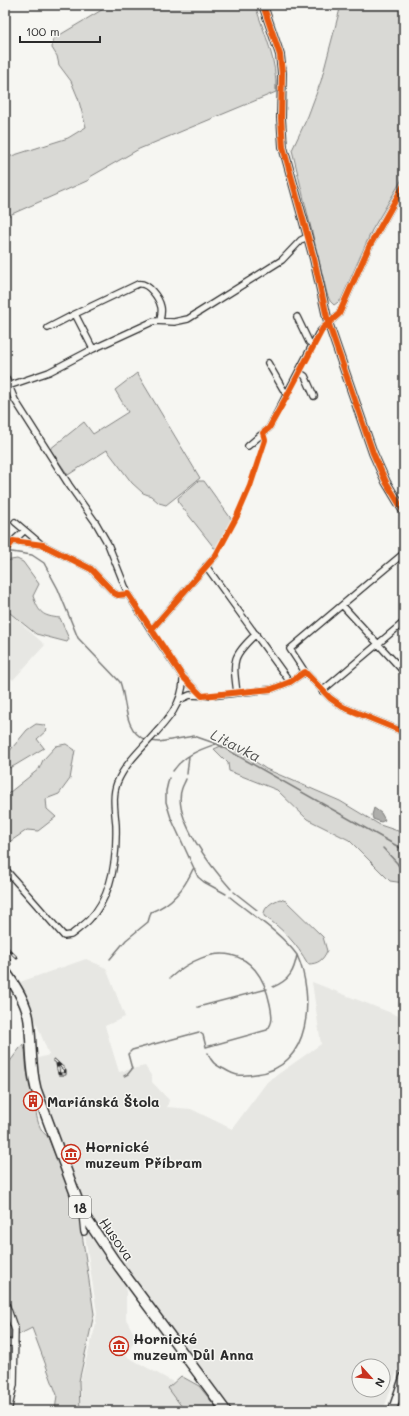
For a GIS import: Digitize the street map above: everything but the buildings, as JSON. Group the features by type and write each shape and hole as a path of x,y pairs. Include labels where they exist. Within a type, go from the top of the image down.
{"main road":[{"name":"Husova","path":"5,971 17,989 27,1012 29,1020 32,1071 36,1089 82,1212 114,1260 226,1411"}],"street":[{"path":"263,5 280,55 282,73 281,118 283,147 328,322 373,453 386,482 404,512"},
{"path":"248,446 269,428 313,344 328,322 339,314 369,248 404,185"},
{"path":"8,386 49,372 93,349 154,321 160,320 174,322 188,319 282,260 301,240 307,237"},
{"path":"48,328 142,283 148,286 161,305 160,320"},
{"path":"75,314 93,349"},
{"path":"297,318 309,342 313,344"},
{"path":"268,363 287,396"},
{"path":"299,372 305,376 314,396"},
{"path":"5,376 15,400 108,544 128,594 183,677 202,696"},
{"path":"15,522 24,531 43,545 91,569 114,593 118,595 128,594"},
{"path":"8,546 24,531"},
{"path":"13,541 43,545"},
{"path":"404,553 290,649 305,672 322,691 344,707 404,732"},
{"path":"151,630 216,555"},
{"path":"206,566 290,682"},
{"path":"342,605 404,672"},
{"path":"322,691 404,622"},
{"path":"237,693 234,665 236,658 239,650 256,634"},
{"path":"181,699 190,695 202,696 272,689 290,682 305,672"},
{"path":"5,869 66,937 71,936 89,920 99,908 108,888 115,846 115,792 121,775 152,735 165,722 181,699 183,677"},
{"path":"82,1212 84,1232"},
{"path":"5,1301 13,1322 15,1344 14,1385 8,1411"},
{"path":"5,1342 15,1344"},
{"path":"392,1411 404,1376"}],"shaded area":[{"path":"110,5 255,5 275,69 276,92 139,149 90,177 89,180 5,217 5,158 68,138 86,127 78,98 71,81 59,65 57,56 52,48 53,39"},
{"path":"341,5 404,5 404,176 372,230 341,300 334,305 330,301 327,294 292,150 308,116 321,81"},
{"path":"137,373 200,478 166,505 159,503 151,496 143,493 132,483 107,450 68,475 50,449 84,422 93,434 128,412 115,390"},
{"path":"198,481 204,481 232,520 218,547 214,548 179,503 178,498"},
{"path":"17,559 23,562 39,584 33,596 39,610 45,615 60,618 69,639 67,642 36,634 5,609 5,561"},
{"path":"5,609 45,645 13,680 5,672"},
{"path":"36,724 44,725 47,730 37,739 44,748 14,766 5,769 5,754 8,753 27,730"},
{"path":"228,743 266,769 340,801 380,825 404,833 404,883 390,881 349,840 307,819 277,790 229,771 228,763 214,749"},
{"path":"66,744 75,750 70,779 59,794 46,799 47,809 56,817 38,831 27,830 5,845 5,796 39,769 43,760 56,746"},
{"path":"374,808 381,813 385,820 381,822 373,819 372,815"},
{"path":"280,899 286,901 323,937 327,951 320,961 308,964 299,949 289,937 264,916 267,907 271,903"},
{"path":"86,959 106,968 125,1017 105,1026 119,1072 145,1066 152,1077 152,1082 169,1100 167,1107 191,1109 232,1129 267,1082 321,1044 312,982 404,1018 404,1352 391,1389 391,1358 351,1358 351,1398 388,1398 383,1411 227,1411 83,1213 40,1090 35,1059 49,1055 20,982"},
{"path":"23,1044 26,1067 34,1098 38,1122 40,1128 48,1137 79,1214 94,1314 79,1381 80,1411 55,1411 57,1395 32,1328 10,1339 5,1339 5,1068"},
{"path":"82,1215 126,1280 126,1319 136,1338 126,1356 184,1388 203,1411 81,1411 80,1381 95,1328 97,1313"},
{"path":"181,1376 199,1386 219,1411 185,1411 168,1388"},
{"path":"404,1390 404,1411 397,1411"}],"waterway":[{"name":"Litavka","path":"5,551 32,555 44,563 58,589 78,638 120,682 127,714 133,730 146,740"},
{"name":"Litavka","path":"150,741 159,742 194,736 217,744 404,850"},
{"path":"173,771 177,765 187,757 216,744"},
{"path":"187,774 189,756"},
{"path":"169,778 166,791 166,802 171,818 198,877 226,894"},
{"path":"186,779 182,788 180,800 182,813 196,842 205,856 231,889"},
{"path":"383,848 397,863 404,874"},
{"path":"110,959 126,940 148,922 151,912 165,905 176,895 186,883 193,869"},
{"path":"234,892 257,910"},
{"path":"230,897 274,931 297,955 293,970 284,981 273,987"},
{"path":"124,1076 132,1069 128,1054 132,1050 199,1032 203,1035 206,1047 267,1030 271,1024 272,1018 270,1004 264,984 255,970 244,960 231,955 216,954 201,958 186,966 170,978"},
{"path":"208,1053 210,1059 216,1065 239,1075 256,1074 275,1069 289,1058 298,1044 304,1027 307,1009 303,971 297,955"},
{"path":"198,1007 267,989"}],"railway":[{"path":"5,945 10,964"},
{"path":"6,947 17,958"},
{"path":"54,1060 65,1070 65,1074 59,1074 57,1064"}],"cycle path":[{"path":"263,5 280,55 282,73 281,118 283,147 314,259 328,322 373,453 386,482 404,512"},
{"path":"151,630 216,555 237,516 250,486 265,440 263,433 269,428 323,328 339,314 369,247 404,185"},
{"path":"5,552 13,541 43,545 91,569 114,593 118,595 128,594 183,677 202,696 272,689 290,682 305,672 330,698 343,707 404,732"}],"place":[{"name":"Mariánská Štola","path":"33,1101"},
{"name":"Hornické muzeum Příbram","path":"71,1154"},
{"name":"Hornické muzeum Důl Anna","path":"119,1346"}]}
